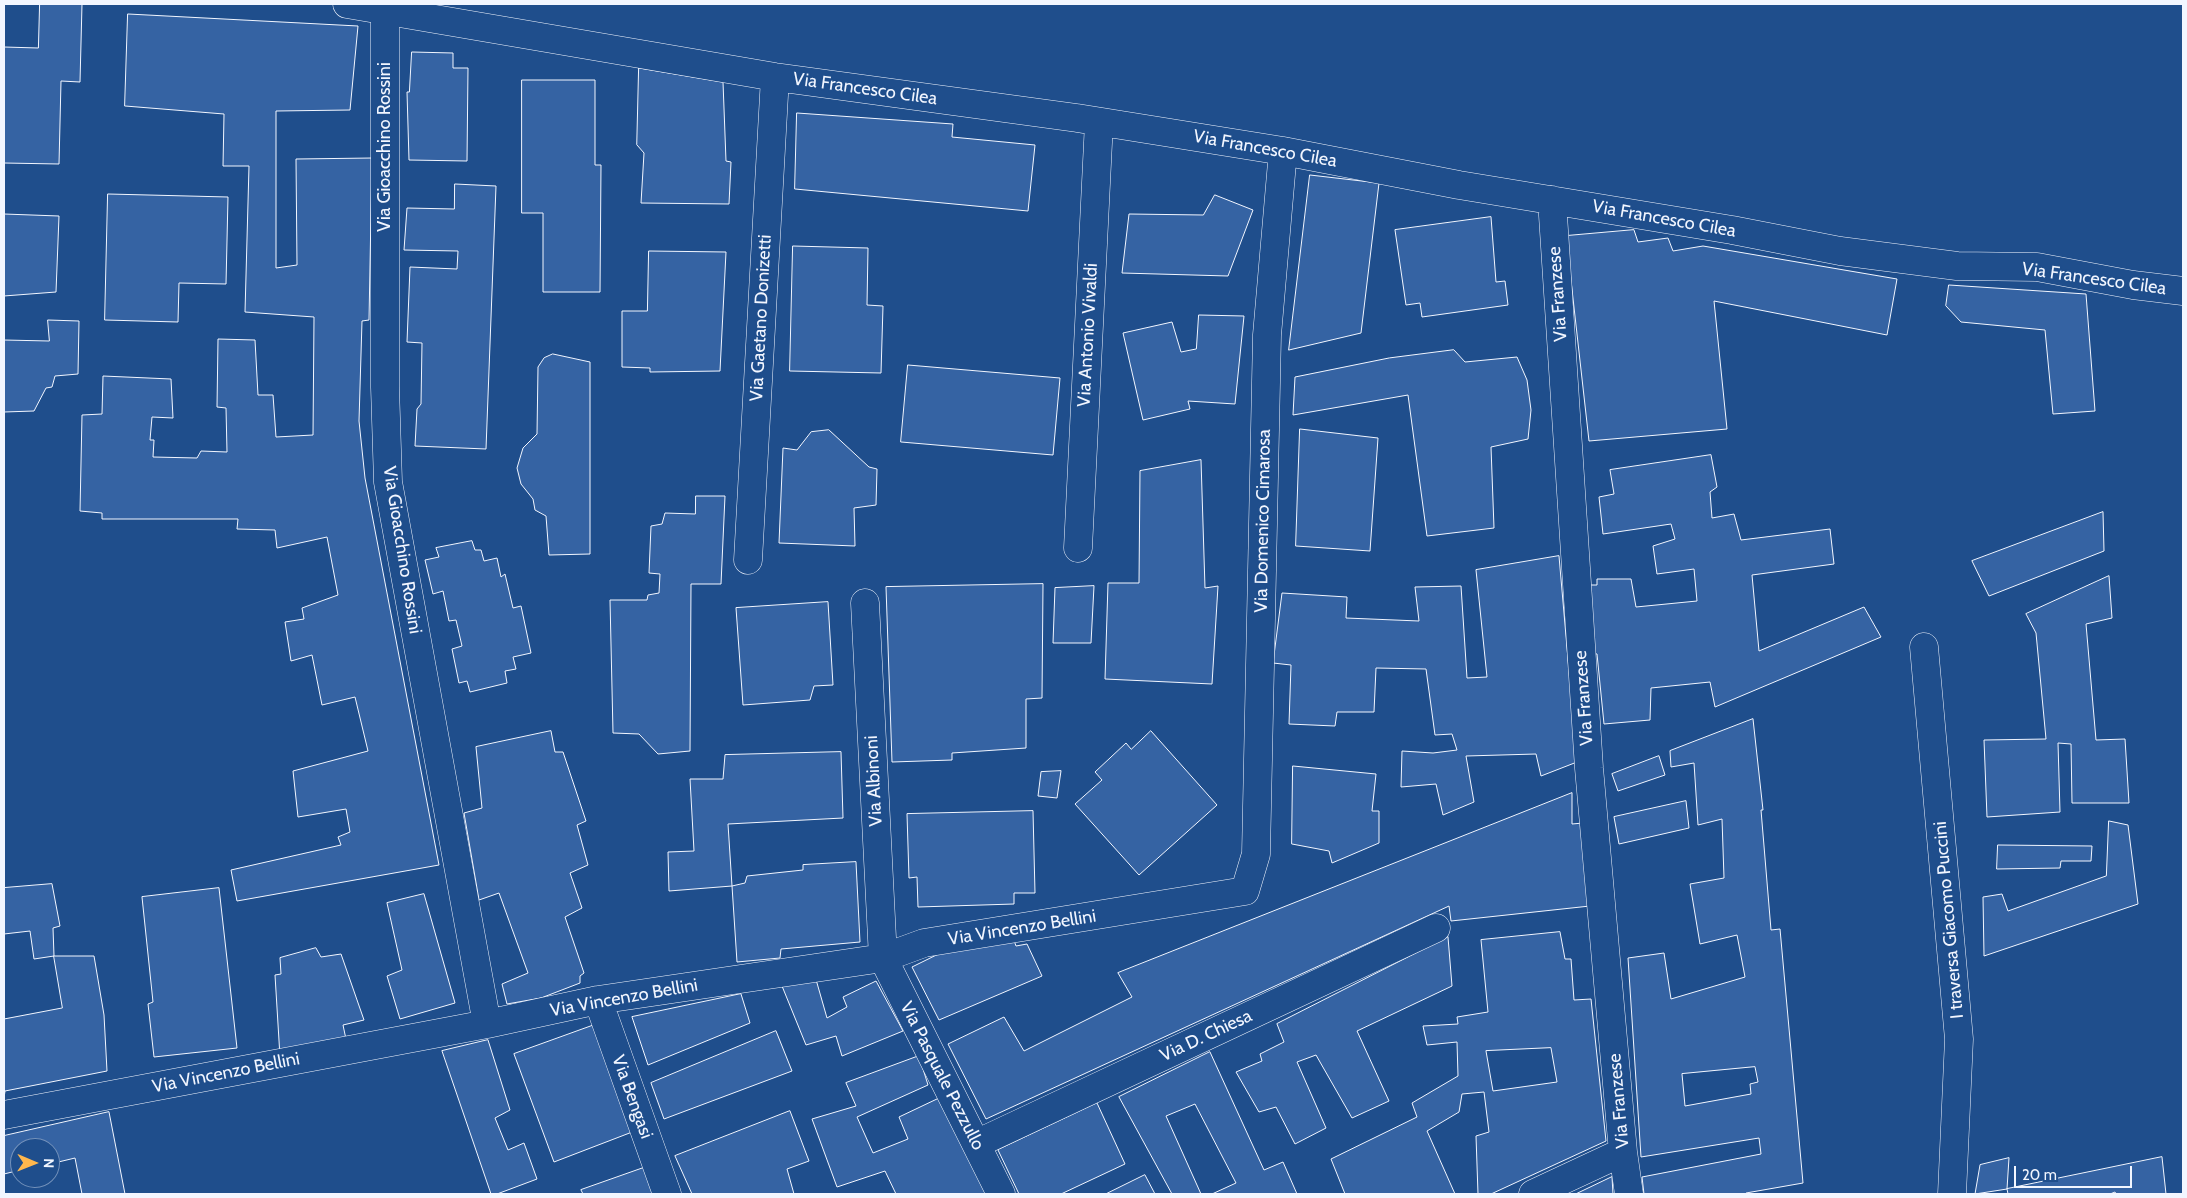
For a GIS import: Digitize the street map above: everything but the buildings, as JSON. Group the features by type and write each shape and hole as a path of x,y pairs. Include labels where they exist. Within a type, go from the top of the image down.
{"street":[{"name":"Via Francesco Cilea","path":"347,4 775,76 1099,122 1283,151 1552,200 1732,230 1840,252 1957,266 2037,267 2183,292"},
{"name":"Via Gioacchino Rossini","path":"385,10 384,387 388,482 487,1024"},
{"name":"Via Gaetano Donizetti","path":"748,560 775,76"},
{"name":"Via Antonio Vivaldi","path":"1078,548 1099,122"},
{"name":"Via Domenico Cimarosa","path":"1245,890 1256,854 1267,335 1283,151"},
{"name":"Via Franzese","path":"1552,200 1589,768 1623,1152 1629,1194"},
{"name":"Via Albinoni","path":"865,603 882,958"},
{"name":"I traversa Giacomo Puccini","path":"1924,647 1959,1039 1952,1194"},
{"name":"Via Vincenzo Bellini","path":"4,1115 487,1024 598,1000 882,958 924,943 1043,922 1098,916 1245,890"},
{"name":"Via D. Chiesa","path":"976,1144 1436,928"},
{"name":"Via Pasquale Pezzullo","path":"882,958 1001,1194"},
{"name":"Via Bengasi","path":"598,1000 667,1194"},
{"path":"1533,1194 1623,1152"}]}
